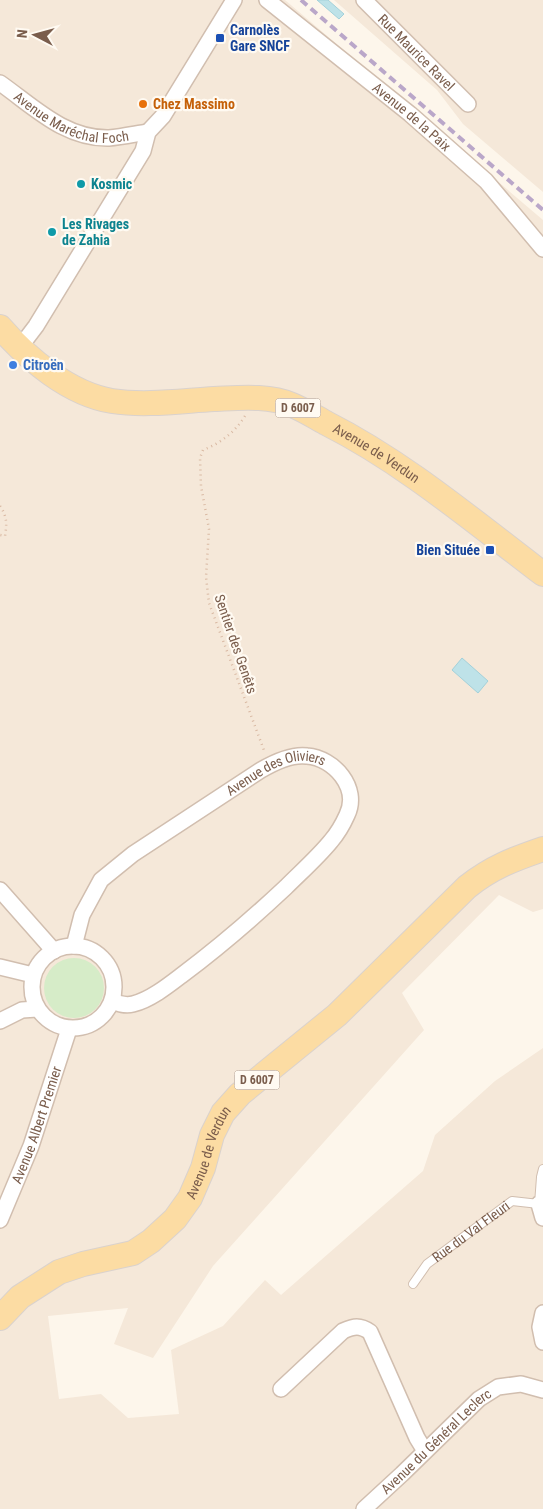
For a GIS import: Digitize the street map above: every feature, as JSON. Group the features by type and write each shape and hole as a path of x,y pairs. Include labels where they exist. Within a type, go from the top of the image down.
{"main road":[{"name":"D 6007","path":"0,327 20,347"},
{"name":"Avenue de Verdun","path":"20,347 42,367 73,388 112,401 140,403 248,398 270,399 292,405 342,431 428,485 543,574"},
{"name":"Avenue de Verdun","path":"0,1318 20,1297 59,1272 133,1252 151,1241 175,1219 190,1198 203,1168 212,1135 223,1113 240,1094 338,1015 467,887 485,873 506,862 543,849"}],"street":[{"path":"20,347 36,326 142,152 148,132 163,116 234,0"},
{"name":"Avenue de la Paix","path":"267,0 410,114 479,175 543,249"},
{"name":"Rue Maurice Ravel","path":"364,0 468,104"},
{"name":"Avenue Maréchal Foch","path":"0,83 59,125 72,132 90,137 109,138 148,132"},
{"name":"Avenue des Oliviers","path":"74,946 82,915 101,880 133,854 270,765 306,756 324,760 347,782 350,800 348,814 332,840 309,865 204,958 161,990 134,1004 122,1005 112,1001"},
{"path":"0,890 54,951"},
{"path":"74,946 87,948 107,964 114,988 112,1001 105,1013 95,1022 83,1028 69,1029 56,1026 45,1019 37,1008 32,992 33,975 41,961 54,951 74,946"},
{"path":"0,967 33,975"},
{"path":"0,1020 22,1010 37,1008"},
{"name":"Avenue Albert Premier","path":"0,1220 30,1146 69,1029"},
{"path":"543,1313 540,1327 543,1342"},
{"path":"281,1389 343,1330 354,1326 362,1327 370,1332 417,1438 425,1451"},
{"name":"Avenue du Général Leclerc","path":"364,1509 479,1399 498,1386 520,1384 543,1390"}],"lane":[{"name":"Rue du Val Fleuri","path":"412,1284 427,1264 512,1201 541,1211 540,1177 543,1169"}],"path":[{"name":"Sentier des Genêts","path":"248,398 245,417 236,429 218,444 203,450 200,458 201,486 209,529 206,577 209,603 270,765"},
{"path":"0,506 6,514 7,526 5,536 0,535"}],"shaded area":[{"path":"0,0 285,0 543,220 543,909 533,912 499,895 402,993 424,1030 213,1266 153,1358 114,1344 128,1308 48,1316 59,1399 101,1394 128,1418 179,1414 171,1350 223,1326 265,1280 281,1295 423,1171 435,1135 495,1081 543,1048 543,1509 0,1509"},
{"path":"334,0 543,0 543,192 463,124 437,90"}],"green space":[{"path":"68,958 80,958 91,963 99,971 104,982 102,1000 91,1013 80,1018 68,1018 57,1013 49,1005 44,994 44,982 49,971 57,963"}],"water":[{"path":"317,0 328,0 344,14 339,19"},
{"path":"462,658 488,681 478,693 452,670"}],"railway":[{"path":"301,0 543,210"}],"place":[{"name":"Carnolès Gare SNCF","path":"220,38"},
{"name":"Chez Massimo","path":"143,104"},
{"name":"Kosmic","path":"81,184"},
{"name":"Les Rivages de Zahia","path":"52,232"},
{"name":"Citroën","path":"13,365"},
{"name":"Bien Située","path":"490,550"}]}
